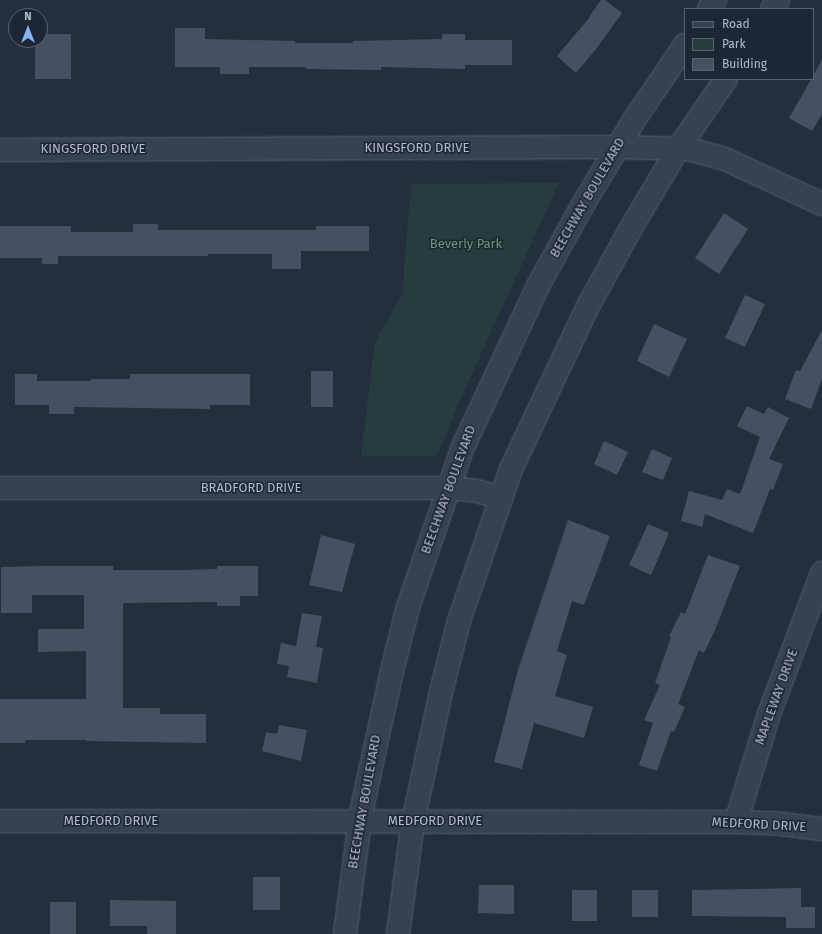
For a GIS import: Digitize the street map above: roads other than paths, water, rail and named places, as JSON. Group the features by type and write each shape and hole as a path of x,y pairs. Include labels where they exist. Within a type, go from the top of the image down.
{"street":[{"name":"BEECHWAY BOULEVARD","path":"345,934 360,821 391,675 408,607 462,449 539,284 585,201 618,147 684,47"},
{"path":"398,934 413,822 442,688 459,621 511,469 587,308 631,228 678,149 725,80"},
{"name":"KINGSFORD DRIVE","path":"0,150 618,147 688,149 726,159 822,204"},
{"name":"BRADFORD DRIVE","path":"0,488 448,488 477,491 501,498"},
{"name":"MAPLEWAY DRIVE","path":"736,822 769,714 822,573"},
{"name":"MEDFORD DRIVE","path":"0,821 773,822 822,829"}],"park label":[{"name":"Beverly Park","path":"466,244"}]}
